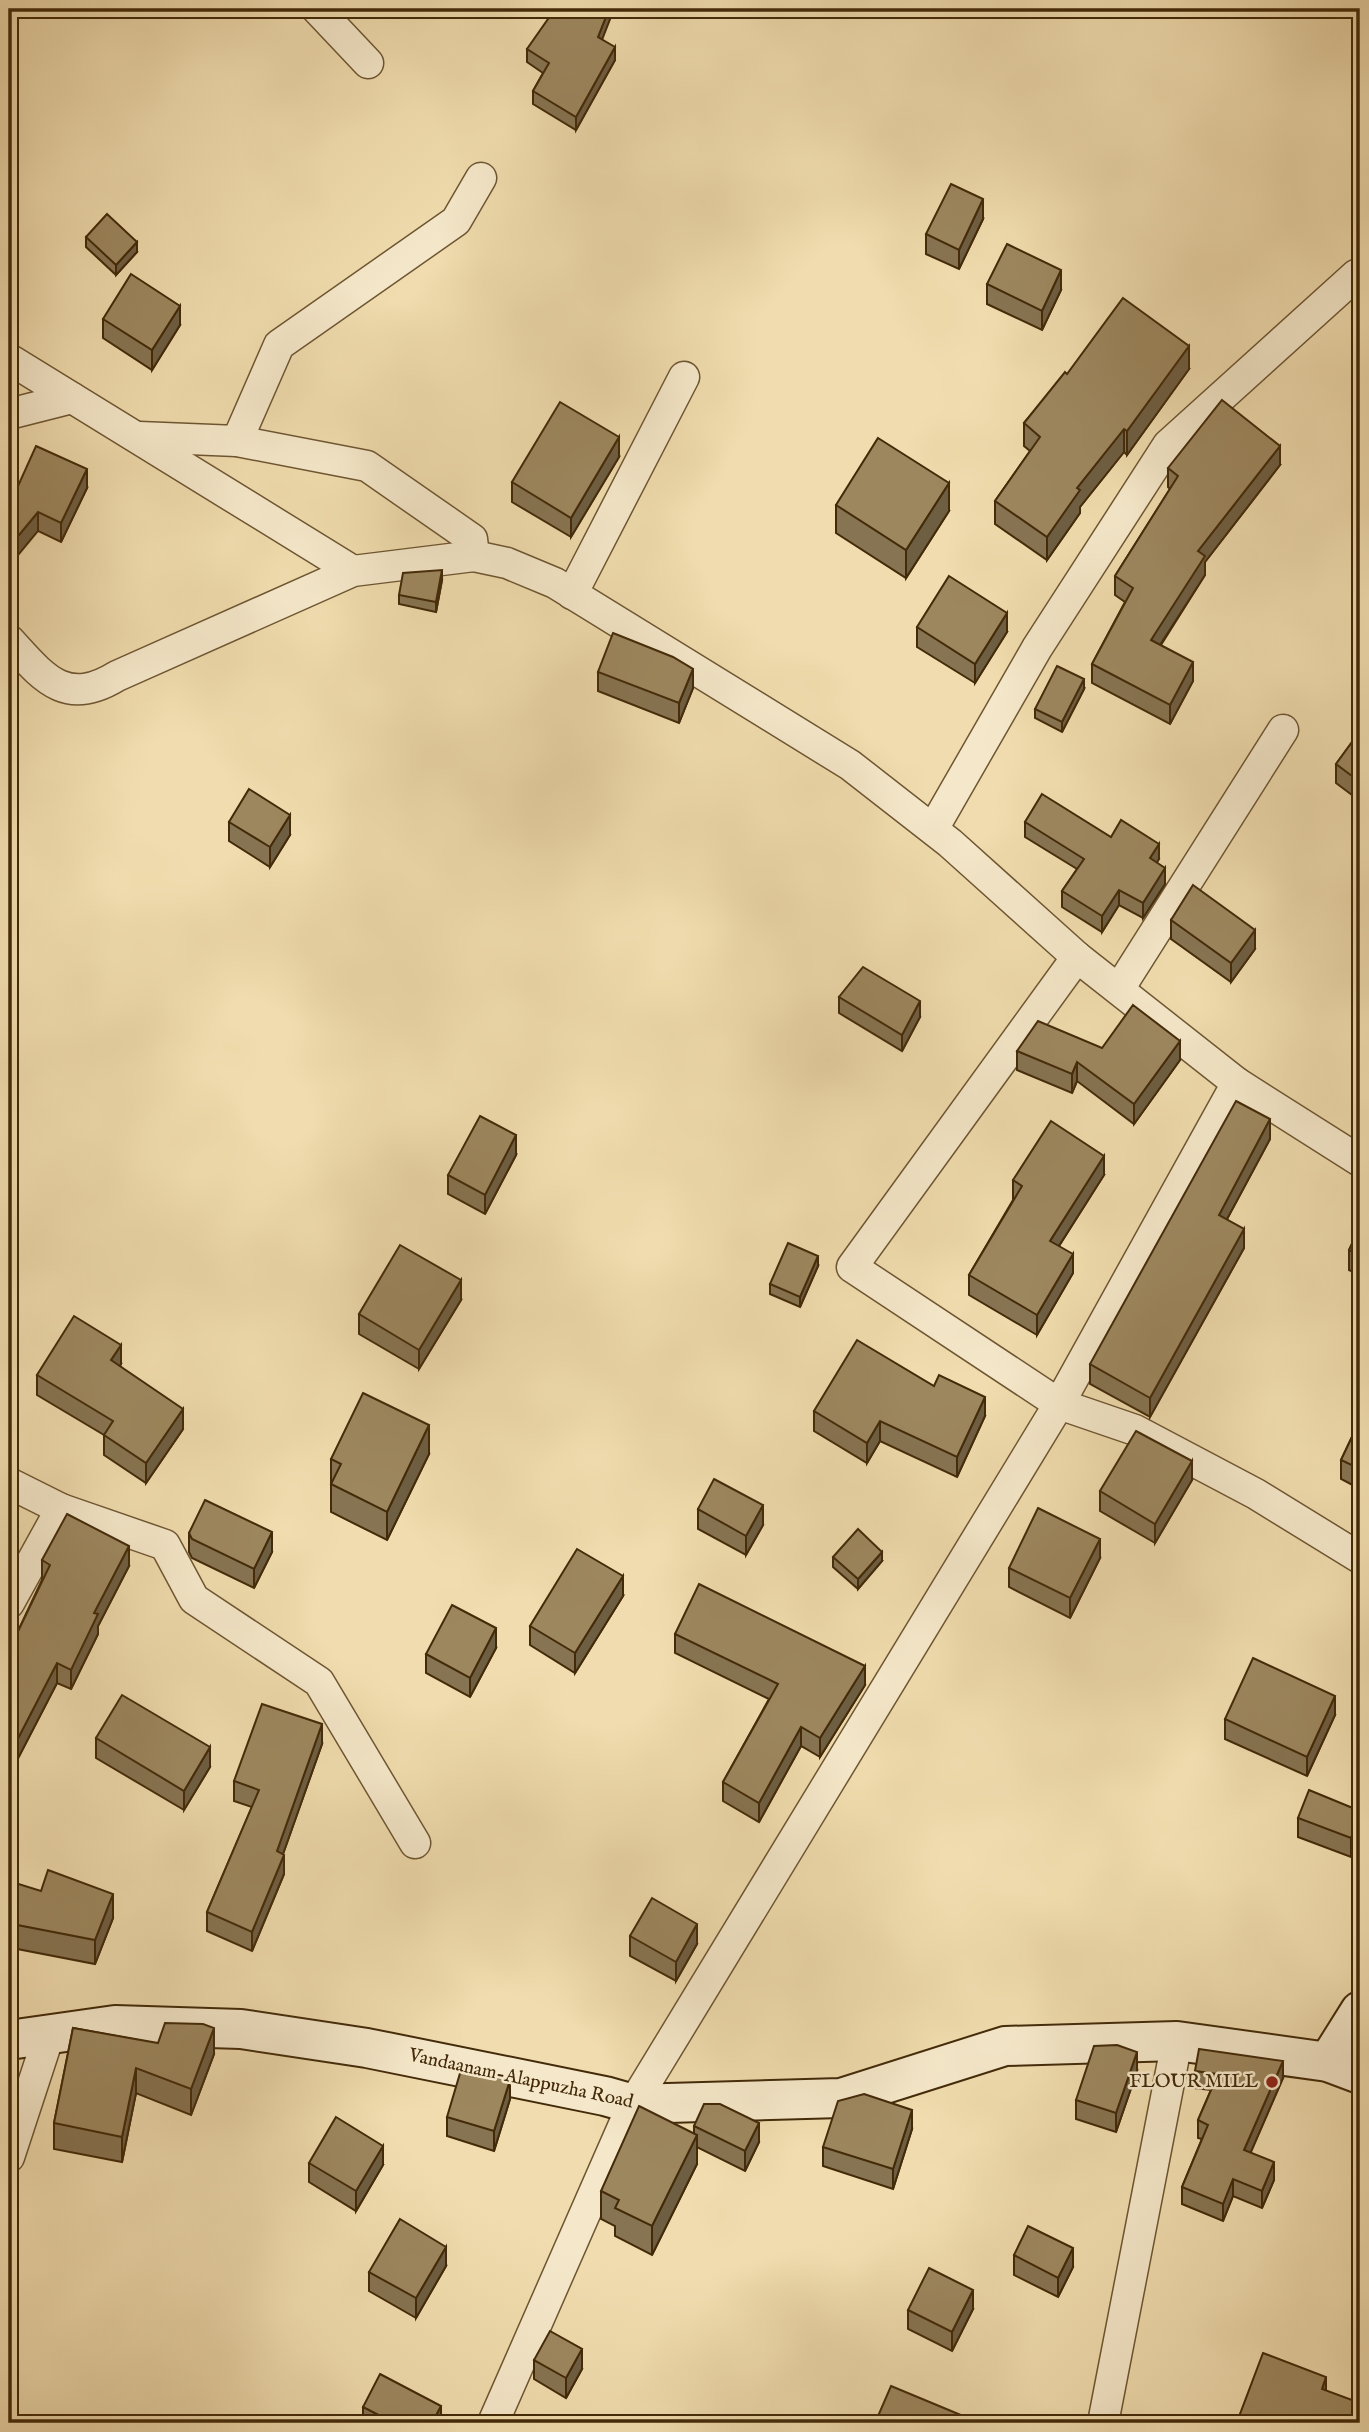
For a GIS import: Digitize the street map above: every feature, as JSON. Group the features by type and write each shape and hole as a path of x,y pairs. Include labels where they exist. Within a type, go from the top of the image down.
{"main road":[{"path":"1344,2068 1360,2011"},
{"name":"Vandaanam-Alappuzha Road","path":"9,2040 115,2025 241,2029 367,2048 605,2095 633,2104 841,2098 1005,2046 1177,2041 1344,2068"}],"street":[{"path":"317,9 368,63"},
{"path":"237,441 279,345 456,221 481,178"},
{"path":"933,830 1037,648 1168,445 1356,275 1360,278"},
{"path":"9,359 353,571"},
{"path":"572,594 684,377"},
{"path":"9,414 72,398"},
{"path":"135,437 237,441 367,466 472,539 474,556"},
{"path":"9,640 40,673 58,686 79,691 99,687 117,676 353,571 474,556 507,562 572,594 850,765 933,830 1077,957 1237,1083 1360,1161"},
{"path":"1119,989 1283,730"},
{"path":"1077,957 852,1267 1059,1404 1135,1430 1256,1494 1360,1559"},
{"path":"493,2423 633,2104 1059,1404 1237,1083"},
{"path":"9,1483 61,1509 164,1545 194,1599 319,1682 415,1843"},
{"path":"9,1603 61,1509"},
{"path":"9,2157 49,2035"},
{"path":"1103,2423 1177,2041"}],"building":[{"path":"555,9 609,9 598,37 615,47 576,117 533,91 549,63 527,49"},
{"path":"951,184 983,199 959,250 926,234"},
{"path":"107,214 137,242 116,265 86,237"},
{"path":"1007,244 1061,270 1042,311 987,284"},
{"path":"131,274 180,306 152,350 103,319"},
{"path":"1123,298 1189,346 1127,431 1124,429 1077,488 1080,490 1047,537 995,501 1040,437 1024,423 1065,372 1067,374"},
{"path":"1222,400 1280,446 1198,551 1205,556 1151,640 1193,662 1170,705 1092,664 1133,588 1115,576 1178,476 1168,468"},
{"path":"560,402 619,437 571,518 512,482"},
{"path":"878,438 949,483 906,550 836,505"},
{"path":"36,446 87,469 61,523 38,512 9,547 9,506"},
{"path":"442,570 436,602 399,595 403,573"},
{"path":"949,576 1007,613 975,664 917,627"},
{"path":"613,633 673,657 693,669 679,703 598,672"},
{"path":"1057,666 1084,679 1062,722 1035,709"},
{"path":"1360,731 1360,782 1336,764"},
{"path":"249,789 290,815 270,847 229,822"},
{"path":"1042,794 1111,837 1121,820 1159,844 1150,858 1165,868 1143,903 1119,890 1102,916 1062,891 1084,859 1025,822"},
{"path":"1193,885 1255,930 1231,963 1171,920"},
{"path":"863,967 920,1001 902,1035 839,997"},
{"path":"1133,1005 1180,1041 1134,1104 1077,1062 1072,1074 1017,1051 1038,1021 1102,1048"},
{"path":"1236,1101 1270,1119 1219,1215 1244,1229 1150,1398 1090,1364"},
{"path":"480,1116 516,1135 485,1195 448,1175"},
{"path":"1051,1121 1104,1156 1050,1241 1073,1254 1037,1315 969,1275 1022,1186 1013,1180"},
{"path":"1360,1227 1360,1256 1349,1250"},
{"path":"788,1243 818,1256 800,1297 770,1284"},
{"path":"400,1245 461,1280 419,1350 359,1314"},
{"path":"74,1316 121,1345 111,1360 183,1409 146,1463 104,1435 113,1421 37,1375"},
{"path":"857,1340 934,1386 939,1375 985,1397 957,1457 880,1421 867,1443 814,1411"},
{"path":"363,1393 429,1425 387,1512 331,1484 341,1464 331,1459"},
{"path":"1360,1420 1360,1469 1341,1460"},
{"path":"1136,1431 1192,1461 1155,1524 1100,1491"},
{"path":"714,1479 763,1505 746,1536 698,1509"},
{"path":"205,1500 272,1532 254,1569 192,1539 189,1533"},
{"path":"1038,1508 1100,1539 1070,1598 1009,1568"},
{"path":"67,1514 129,1546 94,1613 98,1614 71,1670 57,1663 13,1748 9,1746 9,1650 50,1565 42,1560"},
{"path":"858,1529 882,1552 858,1579 833,1557"},
{"path":"577,1549 623,1576 575,1653 530,1626"},
{"path":"699,1584 865,1666 820,1738 801,1727 759,1803 723,1782 778,1684 675,1634"},
{"path":"452,1605 496,1628 470,1678 426,1654"},
{"path":"1253,1658 1335,1696 1307,1757 1225,1719"},
{"path":"122,1695 210,1747 184,1791 96,1738"},
{"path":"262,1704 322,1724 277,1851 284,1855 252,1932 207,1912 259,1790 234,1781"},
{"path":"1309,1790 1360,1811 1351,1838 1298,1818"},
{"path":"48,1870 113,1894 95,1940 17,1925 9,1947 9,1881 41,1891"},
{"path":"652,1898 697,1924 676,1962 630,1936"},
{"path":"165,2023 203,2024 214,2028 191,2089 136,2068 122,2137 54,2123 73,2028 158,2043"},
{"path":"1117,2045 1137,2052 1116,2113 1076,2100 1094,2046"},
{"path":"1199,2049 1283,2061 1244,2150 1274,2162 1262,2191 1233,2179 1223,2204 1182,2187 1208,2125 1198,2120 1218,2074 1195,2071"},
{"path":"461,2070 510,2080 494,2131 447,2117"},
{"path":"864,2094 912,2110 893,2169 823,2147 838,2101"},
{"path":"704,2104 720,2104 759,2123 745,2151 694,2126"},
{"path":"639,2106 697,2135 652,2226 615,2208 619,2200 601,2191"},
{"path":"336,2117 383,2146 356,2191 309,2163"},
{"path":"400,2219 446,2247 416,2298 369,2272"},
{"path":"1028,2226 1073,2248 1058,2278 1014,2255"},
{"path":"929,2268 973,2290 952,2332 908,2310"},
{"path":"550,2331 582,2349 566,2378 534,2360"},
{"path":"1263,2353 1326,2377 1322,2389 1360,2403 1360,2423 1237,2422"},
{"path":"380,2374 441,2406 432,2423 394,2423 363,2407"},
{"path":"891,2386 980,2423 875,2423"}],"place":[{"name":"FLOUR MILL","path":"1272,2082"}]}
